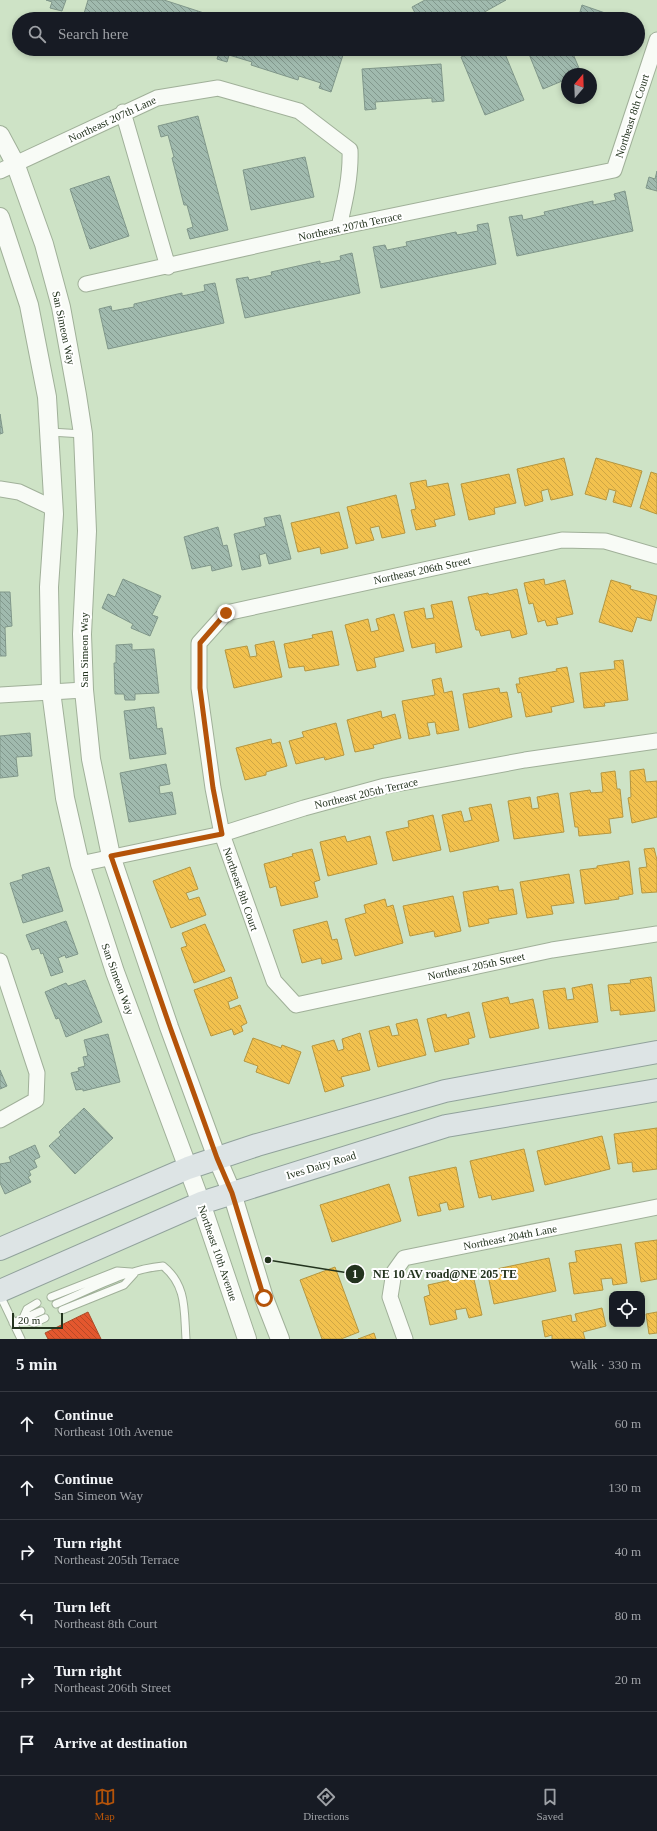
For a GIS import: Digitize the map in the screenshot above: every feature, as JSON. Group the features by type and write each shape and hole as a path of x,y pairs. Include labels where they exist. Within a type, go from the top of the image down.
{"main road":[{"path":"0,1250 188,1168 217,1158 445,1091 657,1052"},
{"name":"Ives Dairy Road","path":"0,1291 201,1203 446,1126 657,1090"}],"street":[{"name":"Northeast 8th Court","path":"614,170 657,40"},
{"name":"Northeast 207th Lane","path":"7,167 157,98 218,88 299,111 350,150 351,167 339,227"},
{"path":"124,112 168,267"},
{"name":"San Simeon Way","path":"0,134 7,167 44,244 61,306 83,434 87,531 82,634 84,690 92,759 111,856 167,1020 217,1158"},
{"name":"Northeast 207th Terrace","path":"86,284 168,267 339,227 614,170"},
{"name":"San Simeon Way","path":"0,217 29,305 47,397 53,508 49,587 51,691 66,798 80,864 115,972 188,1168"},
{"path":"0,489 19,492 53,508"},
{"name":"Northeast 206th Street","path":"200,643 226,613 562,540 605,540 657,556"},
{"name":"Northeast 8th Court","path":"200,643 200,688 213,788 222,834 274,981 296,1005"},
{"path":"0,695 84,690"},
{"name":"Northeast 205th Terrace","path":"80,864 111,856 222,834 304,808 385,786 524,760 657,741"},
{"name":"Northeast 205th Street","path":"296,1005 552,950 657,934"},
{"path":"0,961 37,1073 36,1100 0,1120"},
{"path":"217,1158 232,1193 264,1298 280,1339"},
{"name":"Northeast 10th Avenue","path":"188,1168 247,1339"},
{"name":"Northeast 204th Lane","path":"405,1339 390,1297 394,1272 404,1258 657,1207"}],"lane":[{"path":"50,432 83,434"},
{"path":"56,1304 136,1272 163,1266 171,1272 182,1290 186,1339"},
{"path":"51,1297 117,1271 136,1272"},
{"path":"62,1310 124,1285 136,1272"},
{"path":"0,1296 21,1339"},
{"path":"23,1318 27,1308 37,1303"},
{"path":"13,1323 42,1311"},
{"path":"23,1318 34,1323 45,1318"}],"building: Homes":[{"path":"564,458 573,495 551,500 548,489 541,491 543,501 525,506 517,469"},
{"path":"596,458 642,471 631,507 613,502 616,491 609,489 606,500 585,494"},
{"path":"651,472 657,474 657,514 640,508"},
{"path":"509,474 516,503 494,508 495,514 469,520 461,484"},
{"path":"426,480 427,487 448,483 455,515 434,520 436,526 416,530 411,510 416,509 410,483"},
{"path":"396,495 405,533 382,538 379,526 370,528 374,540 356,544 347,507"},
{"path":"339,512 348,548 321,554 320,547 298,552 291,523"},
{"path":"544,579 545,585 565,580 573,614 556,618 558,624 547,626 545,620 538,622 533,603 529,604 524,583"},
{"path":"611,580 631,586 630,589 657,596 651,621 637,617 632,632 599,622"},
{"path":"517,589 527,634 512,638 510,630 481,636 479,630 476,630 468,597 488,593 489,595"},
{"path":"452,601 462,647 436,653 435,643 412,648 404,612 424,608 426,619 434,618 431,605"},
{"path":"394,614 404,651 374,658 376,667 357,671 345,625 368,619 371,632 379,630 376,619"},
{"path":"332,631 339,665 305,671 304,666 289,668 284,644 313,638 312,635"},
{"path":"274,641 282,677 234,688 225,650 247,646 250,657 257,656 255,645"},
{"path":"623,660 628,700 604,703 605,706 584,708 580,673 615,669 614,661"},
{"path":"567,667 574,702 551,707 552,712 526,717 521,692 518,693 516,684 520,684 519,678 557,671 556,669"},
{"path":"441,678 444,693 452,691 459,730 437,734 435,722 427,723 430,735 409,739 402,701 435,695 432,680"},
{"path":"499,688 500,693 507,692 512,717 469,728 463,694"},
{"path":"381,711 382,718 395,714 401,738 373,745 374,748 355,752 347,720"},
{"path":"336,723 344,755 325,760 324,757 296,764 289,741 304,737 302,732"},
{"path":"271,739 272,744 280,742 287,766 266,772 266,775 245,780 236,748"},
{"path":"644,769 646,782 657,781 657,817 632,823 628,798 631,797 630,771"},
{"path":"615,771 617,789 620,789 623,817 609,819 611,833 579,836 578,827 575,827 570,793 590,790 591,793 603,792 601,773"},
{"path":"558,793 564,832 514,839 508,801 530,797 532,809 539,808 537,797"},
{"path":"491,804 499,841 450,852 442,815 461,811 464,822 472,820 469,808"},
{"path":"433,815 441,850 393,861 386,832 409,827 408,821"},
{"path":"345,836 347,842 370,836 377,864 328,876 320,842"},
{"path":"654,848 657,860 657,892 642,893 639,868 647,867 644,849"},
{"path":"312,849 320,880 314,882 318,897 281,906 276,886 270,888 264,864"},
{"path":"629,861 633,894 618,897 619,899 585,904 580,870"},
{"path":"190,867 198,889 186,893 189,900 199,897 206,915 171,928 153,881"},
{"path":"569,874 574,903 551,906 553,914 527,918 520,882"},
{"path":"498,886 499,891 513,889 517,914 488,919 489,923 469,927 463,892"},
{"path":"453,896 461,931 435,937 434,931 410,936 403,906"},
{"path":"385,899 387,907 393,905 403,943 355,956 345,919 366,913 364,905"},
{"path":"327,921 332,940 337,939 342,959 322,964 321,958 302,963 293,930"},
{"path":"205,924 225,971 194,983 181,948 187,946 182,933"},
{"path":"231,977 238,998 228,1002 230,1009 240,1005 247,1023 241,1026 243,1031 234,1035 232,1029 211,1036 194,990"},
{"path":"651,977 655,1011 620,1015 620,1010 611,1011 608,985 631,983 630,980"},
{"path":"592,984 598,1022 549,1029 543,991 565,988 567,1000 574,999 572,988"},
{"path":"508,997 510,1004 533,999 539,1028 490,1038 482,1003"},
{"path":"469,1012 475,1037 468,1039 469,1044 435,1052 427,1019 446,1014 447,1018"},
{"path":"417,1019 426,1055 378,1067 369,1031 389,1026 392,1036 399,1035 396,1024"},
{"path":"360,1033 370,1070 341,1077 344,1086 325,1092 312,1046 334,1040 338,1051 344,1049 342,1039"},
{"path":"253,1038 281,1048 282,1045 301,1052 289,1084 256,1072 258,1066 244,1061"},
{"path":"657,1128 657,1169 633,1172 632,1162 618,1164 614,1134"},
{"path":"602,1136 610,1169 545,1185 537,1151"},
{"path":"524,1149 534,1191 492,1200 491,1195 479,1198 470,1161"},
{"path":"456,1167 464,1207 449,1210 447,1202 439,1204 441,1211 418,1216 409,1177"},
{"path":"389,1184 401,1221 332,1242 320,1205"},
{"path":"657,1240 657,1279 641,1282 635,1243"},
{"path":"621,1244 627,1283 613,1285 612,1278 601,1279 603,1290 574,1294 569,1263 577,1262 575,1251"},
{"path":"549,1258 556,1291 494,1304 487,1271"},
{"path":"335,1267 359,1332 341,1339 322,1339 300,1280"},
{"path":"473,1275 482,1315 469,1318 466,1308 455,1310 457,1319 430,1325 424,1297 430,1295 428,1285"},
{"path":"602,1308 606,1326 583,1332 585,1339 552,1339 552,1335 545,1337 542,1321 571,1315 572,1322 577,1321 575,1314"},
{"path":"657,1312 657,1333 649,1334 646,1314"},
{"path":"374,1333 376,1339 358,1339"}],"building: Shops":[{"path":"88,1312 101,1339 48,1339 45,1333"}],"building: Other":[{"path":"46,0 66,0 62,11 50,8 52,2"},
{"path":"88,0 164,0 201,12 84,12"},
{"path":"425,0 506,0 485,12 414,12 412,7"},
{"path":"582,5 602,12 580,12"},
{"path":"218,56 229,56 227,62 217,59"},
{"path":"232,56 343,56 331,92 319,88 321,83 299,76 298,80 251,65 252,62"},
{"path":"506,56 524,100 485,115 461,57"},
{"path":"530,56 574,56 579,68 561,68 561,82 543,89"},
{"path":"441,64 444,101 432,102 432,98 375,102 376,109 365,110 362,69"},
{"path":"198,116 228,230 190,239 187,229 193,227 187,205 184,205 172,158 174,157 168,135 161,137 158,126"},
{"path":"305,157 314,197 251,210 243,170"},
{"path":"657,171 657,191 646,188 649,177 655,179"},
{"path":"109,176 129,236 90,249 70,189"},
{"path":"625,191 633,231 517,256 509,217 522,215 523,220 545,215 544,212 593,201 593,205 616,200 614,194"},
{"path":"488,223 496,264 381,288 373,247 385,245 387,250 407,246 406,242 456,232 457,235 478,231 477,225"},
{"path":"352,253 360,293 245,318 236,279 248,277 249,280 272,275 271,272 320,261 320,264 341,260 340,256"},
{"path":"215,283 224,323 108,349 99,309 111,306 112,311 134,307 134,304 182,293 182,296 205,291 204,285"},
{"path":"0,414 3,433 0,434"},
{"path":"280,515 291,559 269,564 266,553 259,555 261,566 242,570 234,534 266,526 264,518"},
{"path":"218,527 223,546 227,545 232,566 212,571 211,565 192,569 184,537"},
{"path":"123,579 161,596 152,615 158,617 150,636 131,628 133,624 102,608 108,594 115,597"},
{"path":"0,592 10,592 12,626 5,627 6,656 0,656"},
{"path":"132,644 132,650 154,649 159,693 135,694 135,700 125,700 124,694 115,694 114,663 116,663 116,645"},
{"path":"154,707 157,729 162,728 166,754 130,759 124,711"},
{"path":"30,733 32,756 16,757 18,776 0,778 0,736"},
{"path":"166,764 170,784 159,786 160,794 172,792 176,814 129,822 120,773"},
{"path":"49,867 63,911 23,923 10,883 23,879 22,875"},
{"path":"66,921 78,954 66,958 65,955 58,958 63,972 51,976 43,953 41,954 39,948 32,950 26,935"},
{"path":"85,980 102,1022 66,1037 59,1018 56,1019 45,992 66,983 68,986"},
{"path":"108,1034 120,1082 83,1091 83,1089 76,1090 71,1073 79,1071 78,1068 85,1066 83,1057 88,1056 84,1040"},
{"path":"0,1070 7,1086 0,1089"},
{"path":"84,1108 113,1138 75,1174 49,1146 61,1135 59,1132"},
{"path":"35,1145 40,1157 34,1160 37,1167 29,1171 31,1175 28,1177 31,1182 5,1194 0,1183 0,1164 11,1162 9,1157"}],"place":[{"name":"NE 10 AV road@NE 205 TE","path":"268,1260"}],"route":[{"path":"226,613 200,643 200,688 213,788 222,834 111,856 217,1158 232,1193 264,1298"}]}
